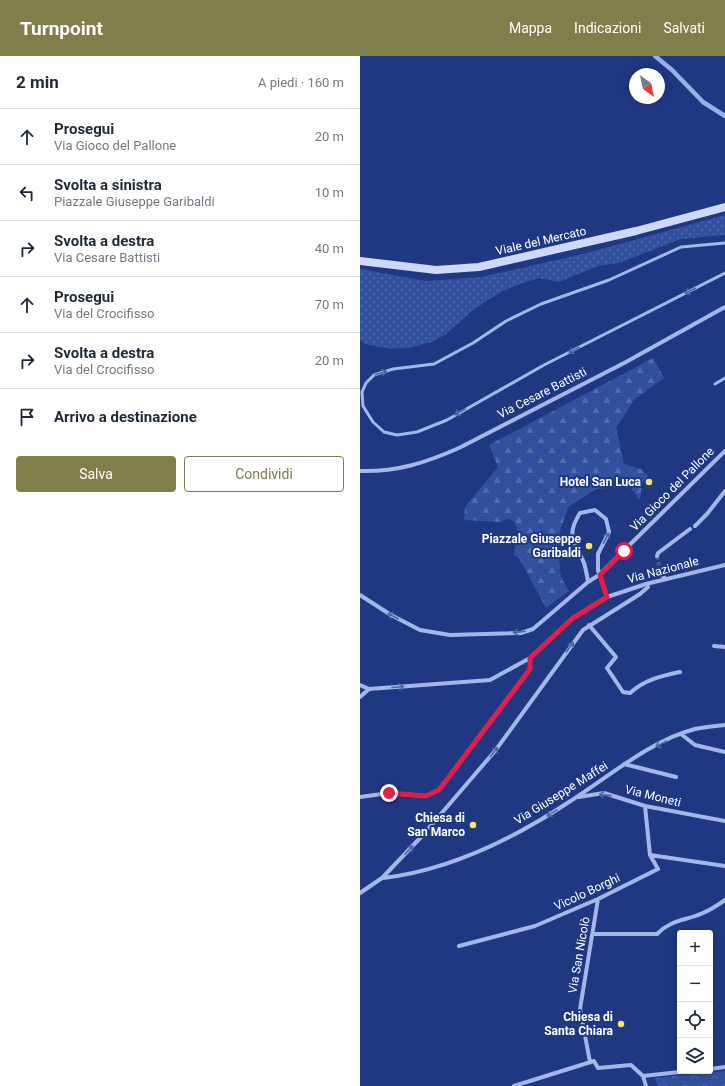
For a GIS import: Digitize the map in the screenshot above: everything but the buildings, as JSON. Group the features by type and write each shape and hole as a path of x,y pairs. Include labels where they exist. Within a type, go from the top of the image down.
{"main road":[{"name":"Viale del Mercato","path":"360,261 436,270 479,267 636,231 725,207"}],"street":[{"name":"Via Cesare Battisti","path":"360,471 403,469 436,458 459,448 626,362 725,307"},
{"name":"Via Gioco del Pallone","path":"600,575 725,451"},
{"path":"695,526 707,514 725,491"},
{"path":"360,685 369,689 490,680 530,658 573,618 607,597 598,570 598,554 609,532 606,519 595,510 580,514 572,526 571,538 585,565 588,582"},
{"path":"657,556 658,553 690,529"},
{"name":"Via Nazionale","path":"607,597 646,584 725,565"},
{"path":"360,595 391,615 420,630 450,635 521,633 534,629 588,582 600,575"},
{"path":"661,575 666,579"},
{"path":"360,893 382,878 422,836 495,751 549,674 583,630 640,594 648,587 646,584"},
{"path":"590,625 616,657 607,668 623,692 630,693 639,684 646,681 680,672"},
{"path":"714,646 725,647"},
{"path":"360,797 389,793 426,796 439,790 530,669 530,658"},
{"path":"360,697 369,689"},
{"name":"Via Giuseppe Maffei","path":"382,878 404,875 440,866 479,852 542,819 577,797 624,764 681,734 695,729 725,725"},
{"path":"681,734 695,745 725,752"},
{"path":"624,764 676,777"},
{"name":"Via Moneti","path":"577,797 604,793 645,806 725,821"},
{"name":"Vicolo Borghi","path":"459,946 535,926 598,899 658,869 650,855 645,806"},
{"path":"650,855 725,866"},
{"name":"Via San Nicolò","path":"590,1062 580,1009 594,934 598,899"},
{"path":"594,934 657,934 666,926 683,918 702,914 725,900"},
{"path":"514,1086 594,1061 598,1068 631,1065 643,1076 646,1086"},
{"path":"713,1069 725,1067"},
{"path":"643,1076 677,1072"}],"lane":[{"path":"725,242 681,247 609,280 541,304 506,321 473,343 434,364 393,369 374,375 366,383 362,392 363,406 373,422 384,432 397,436 417,432 447,420 544,365 725,273"},
{"path":"715,384 725,378"}],"green space":[{"path":"725,215 725,235 681,239 619,263 598,266 559,282 539,278 505,290 472,311 446,334 432,342 408,348 390,349 365,344 360,340 360,269 426,281 481,277 587,253"},
{"path":"653,358 664,378 634,400 616,428 624,464 641,469 648,476 642,484 640,500 629,486 596,489 568,507 557,541 561,577 569,591 546,608 519,558 514,555 517,528 512,520 506,519 501,522 464,520 465,507 498,467 489,445"},
{"path":"725,1071 725,1086 658,1086 654,1078 695,1074 713,1074 713,1072"}],"waterway":[{"path":"655,56 672,70 703,102 725,116"}],"tunnel":[{"path":"657,556 661,575"}],"place":[{"name":"Hotel San Luca","path":"649,482"},
{"name":"Piazzale Giuseppe Garibaldi","path":"589,546"},
{"name":"Chiesa di San Marco","path":"473,825"},
{"name":"Chiesa di Santa Chiara","path":"621,1024"}],"route":[{"path":"389,793 426,796 439,790 530,669 530,658 573,618 607,597 600,575 624,551"}]}
